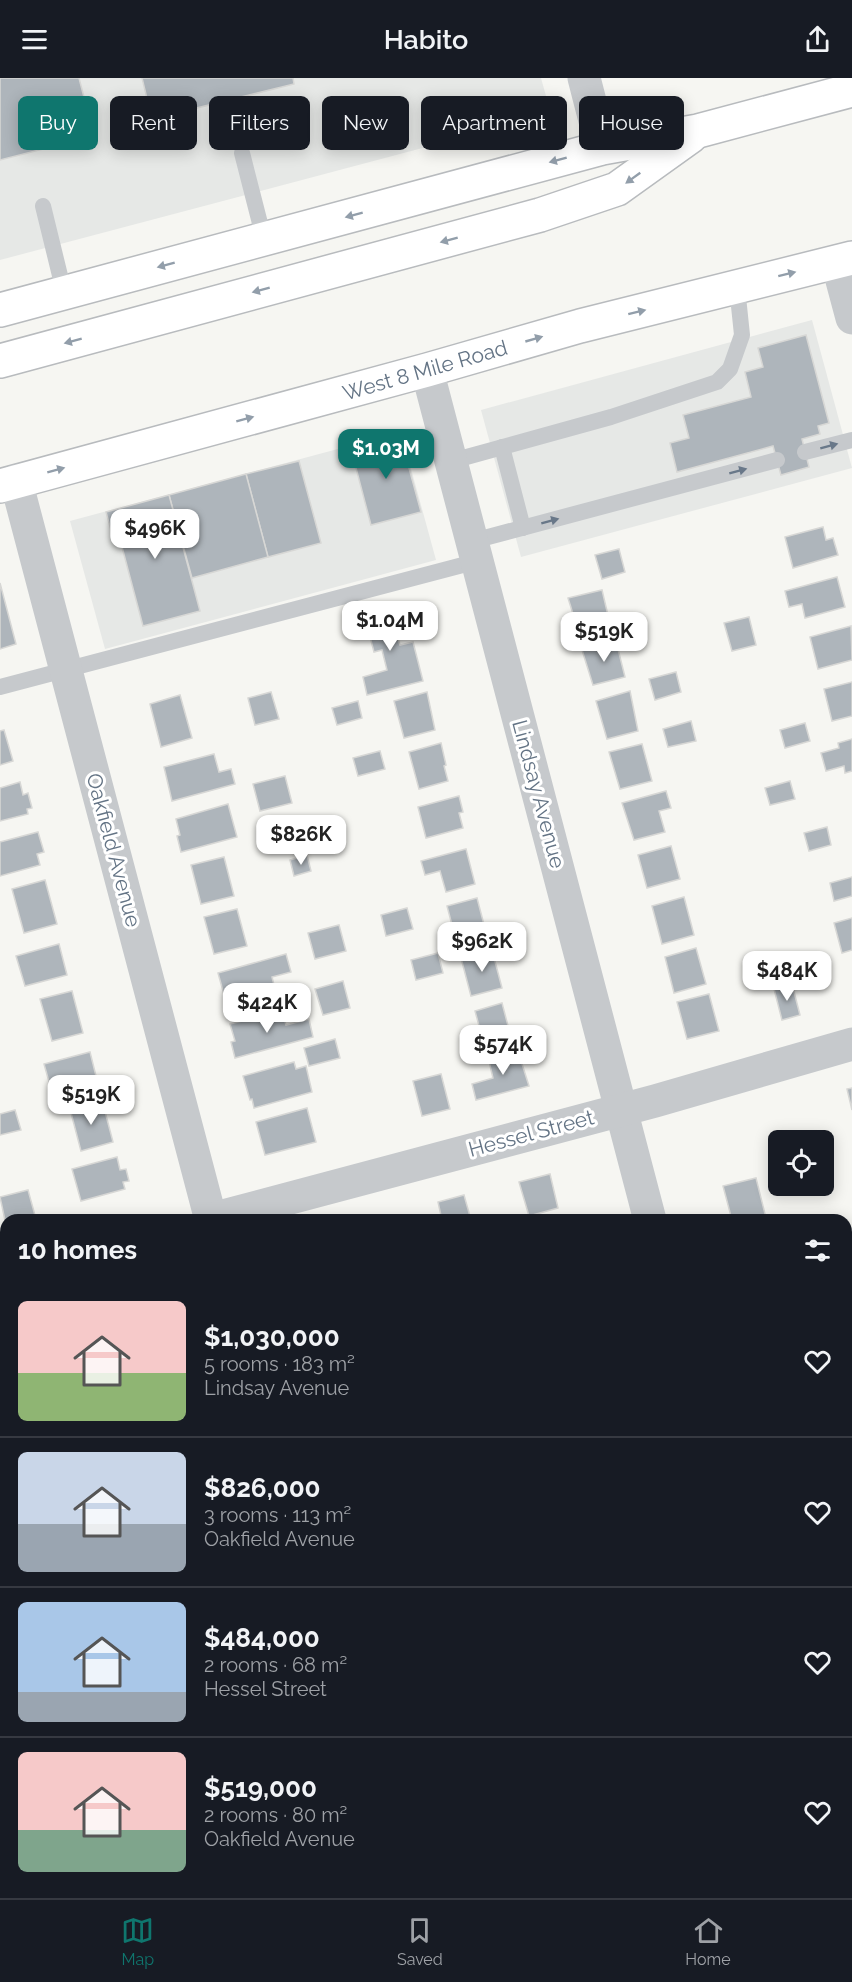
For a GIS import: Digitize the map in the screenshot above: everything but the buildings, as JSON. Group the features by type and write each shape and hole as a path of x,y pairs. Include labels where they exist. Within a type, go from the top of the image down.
{"highway":[{"path":"684,133 852,90"},
{"path":"0,361 540,215 617,189 698,131"},
{"path":"0,310 595,150"},
{"name":"West 8 Mile Road","path":"8,483 427,370 580,326 845,260"}],"street":[{"path":"584,78 589,96"},
{"path":"845,260 852,318"},
{"name":"Lindsay Avenue","path":"427,370 648,1214"},
{"name":"Oakfield Avenue","path":"8,483 66,671 209,1214"},
{"name":"Hessel Street","path":"229,1214 621,1109 852,1044"}],"lane":[{"path":"242,153 264,239"},
{"path":"43,206 64,292"},
{"path":"452,461 611,417 717,382 730,369 742,335 737,287"},
{"path":"805,452 852,440"},
{"path":"502,447 523,528"},
{"path":"0,687 66,671 476,551 523,528 777,460"}],"shaded area":[{"path":"0,78 541,78 546,96 421,96 421,148 0,260"},
{"path":"812,320 852,468 521,557 481,410"},
{"path":"401,432 436,560 105,649 70,521"}]}
